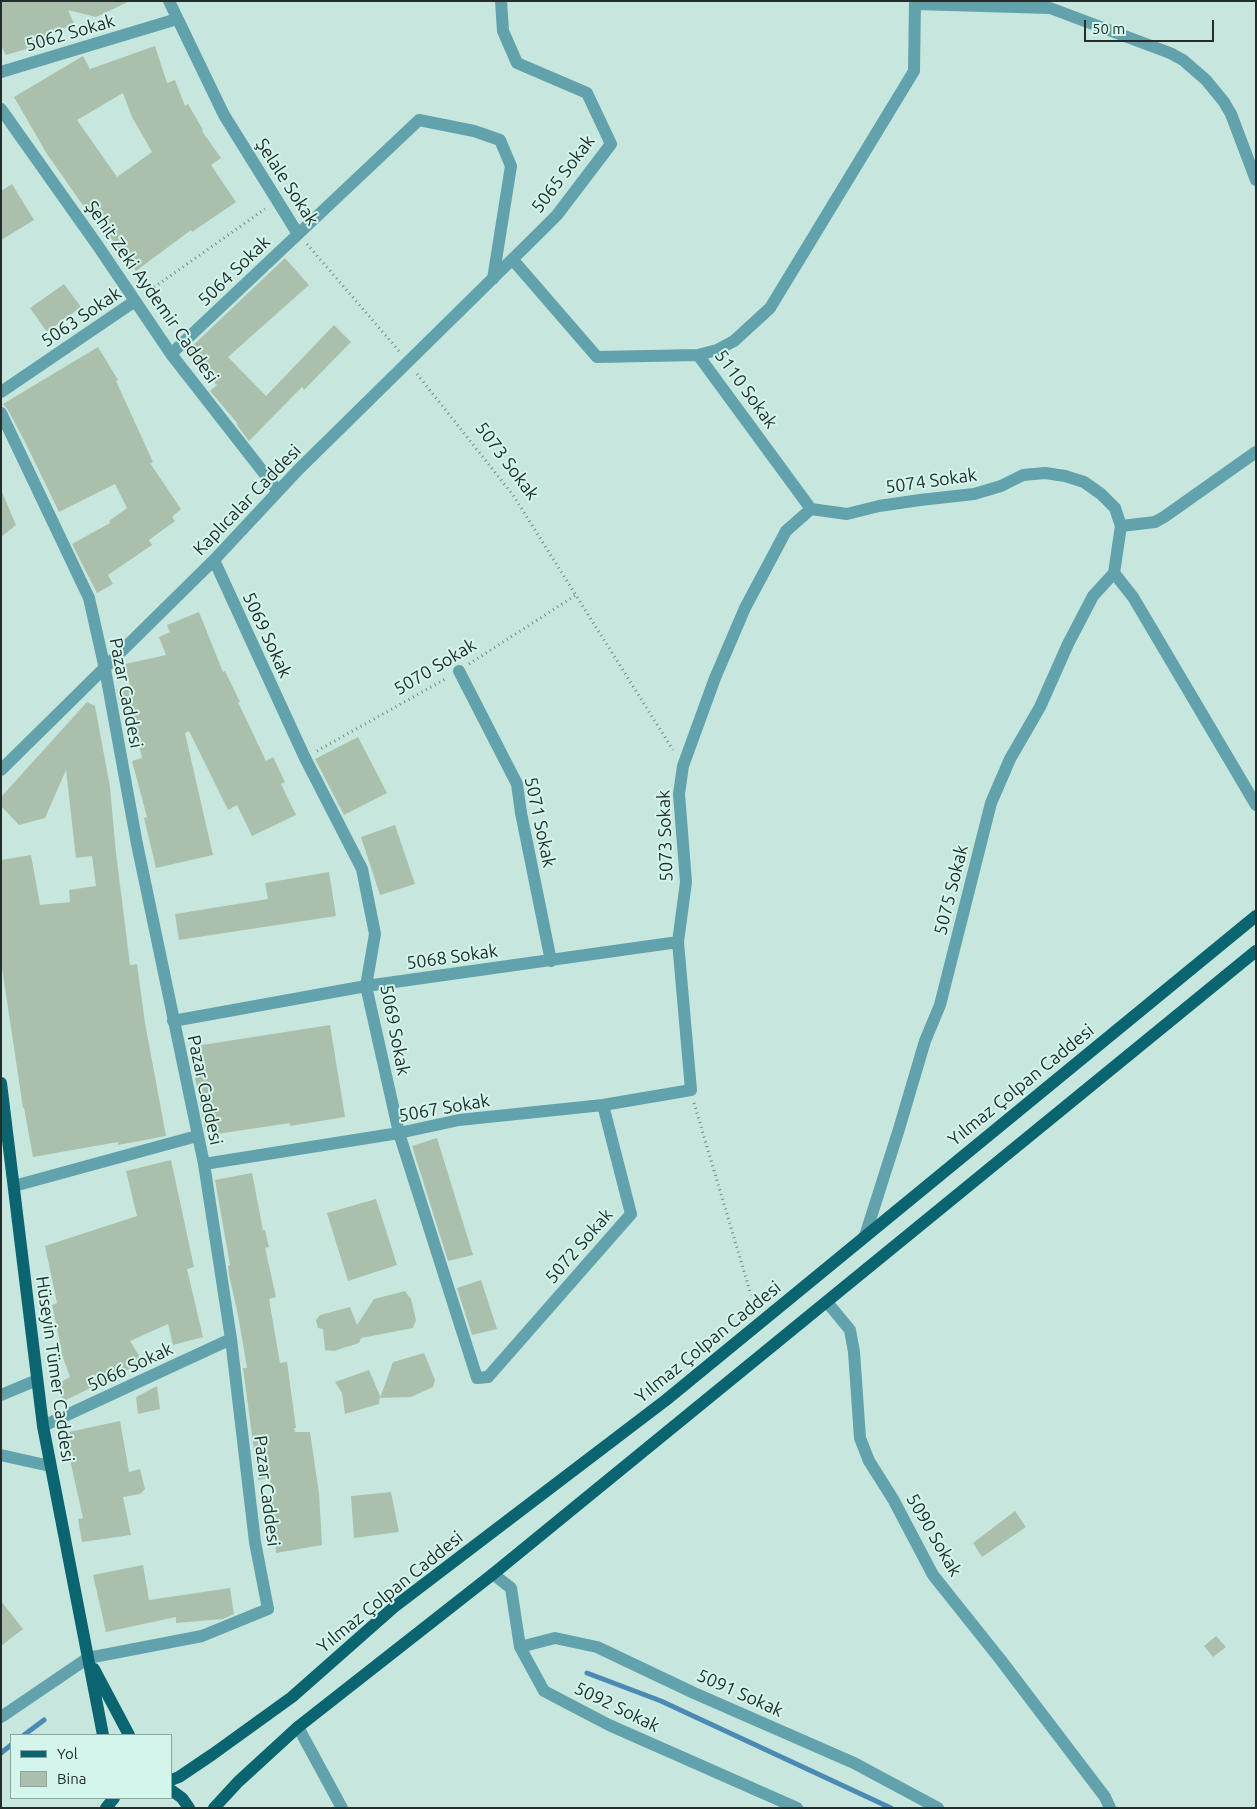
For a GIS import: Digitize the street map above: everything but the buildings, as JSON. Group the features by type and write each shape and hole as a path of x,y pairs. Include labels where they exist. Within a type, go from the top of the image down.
{"main road":[{"name":"Yılmaz Çolpan Caddesi","path":"172,1779 186,1772 292,1697 394,1607 666,1400 1256,916"},
{"path":"214,1808 238,1782 298,1727 493,1574 1256,951"},
{"name":"Hüseyin Tümer Caddesi","path":"1,1083 43,1426 103,1734"},
{"name":"Hüseyin Tümer Caddesi","path":"88,1658 128,1734"},
{"path":"172,1791 182,1798 189,1808"}],"street":[{"name":"Şelale Sokak","path":"170,1 224,115 298,234"},
{"name":"5065 Sokak","path":"501,1 503,31 517,64 587,93 611,144 557,215 513,260"},
{"path":"698,355 717,350 734,340 770,308 914,71 915,3 1050,8 1170,53 1183,60 1206,80 1224,102 1231,114 1256,180"},
{"name":"5062 Sokak","path":"1,72 177,19"},
{"name":"Şehit Zeki Aydemir Caddesi","path":"1,109 171,354 278,491"},
{"name":"5064 Sokak","path":"171,354 420,120 474,131 500,140 511,166 493,279"},
{"name":"Kaplıcalar Caddesi","path":"3,768 214,560 278,491 513,260"},
{"name":"5110 Sokak","path":"513,260 597,357 698,355 811,509"},
{"name":"5063 Sokak","path":"1,392 135,301"},
{"name":"Pazar Caddesi","path":"1,413 89,598 105,669 137,844 196,1136 204,1164 231,1339 255,1542 268,1609 202,1636 88,1658"},
{"path":"1256,452 1164,517 1154,522 1121,526 1114,573 1133,597 1256,805"},
{"name":"5074 Sokak","path":"811,509 847,514 904,502 974,494 1023,476 1045,473 1065,476 1084,482 1101,494 1115,508 1121,526"},
{"path":"683,766 715,678 745,608 786,531 811,509"},
{"name":"5069 Sokak","path":"214,560 305,758 362,869 375,934 366,986 399,1134 477,1378"},
{"name":"5075 Sokak","path":"865,1236 925,1041 940,1004 991,803 1010,759 1040,707 1068,644 1093,596 1114,573"},
{"name":"5071 Sokak","path":"459,671 517,784 550,961"},
{"name":"5073 Sokak","path":"683,766 679,794 686,882 678,942 691,1090"},
{"name":"5068 Sokak","path":"173,1021 366,986 678,942"},
{"name":"5067 Sokak","path":"204,1164 399,1134 459,1120 603,1105 691,1090"},
{"name":"5072 Sokak","path":"477,1378 488,1377 631,1214 603,1105"},
{"path":"14,1186 196,1136"},
{"name":"5090 Sokak","path":"827,1302 850,1330 854,1352 860,1438 870,1461 893,1499 933,1575 1000,1659 1104,1797 1110,1808"},
{"name":"5066 Sokak","path":"43,1426 231,1339"},
{"path":"1,1396 37,1380"},
{"path":"1,1455 50,1466"},
{"name":"5092 Sokak","path":"493,1574 511,1588 520,1647 544,1691 609,1725 797,1808"},
{"name":"5091 Sokak","path":"520,1647 555,1638 596,1647 694,1693 854,1763 938,1808"},
{"path":"1,1717 88,1658"},
{"path":"298,1727 342,1808"}],"path":[{"name":"5063 Sokak","path":"135,301 277,200"},
{"name":"Şelale Sokak","path":"298,234 408,362"},
{"name":"5073 Sokak","path":"408,362 513,495 683,766"},
{"name":"5070 Sokak","path":"305,758 459,671 576,595"},
{"path":"691,1090 751,1295"}],"waterway":[{"path":"587,1673 661,1701 891,1808"},
{"path":"25,1734 44,1720"},
{"path":"1,1753 10,1746"}]}
